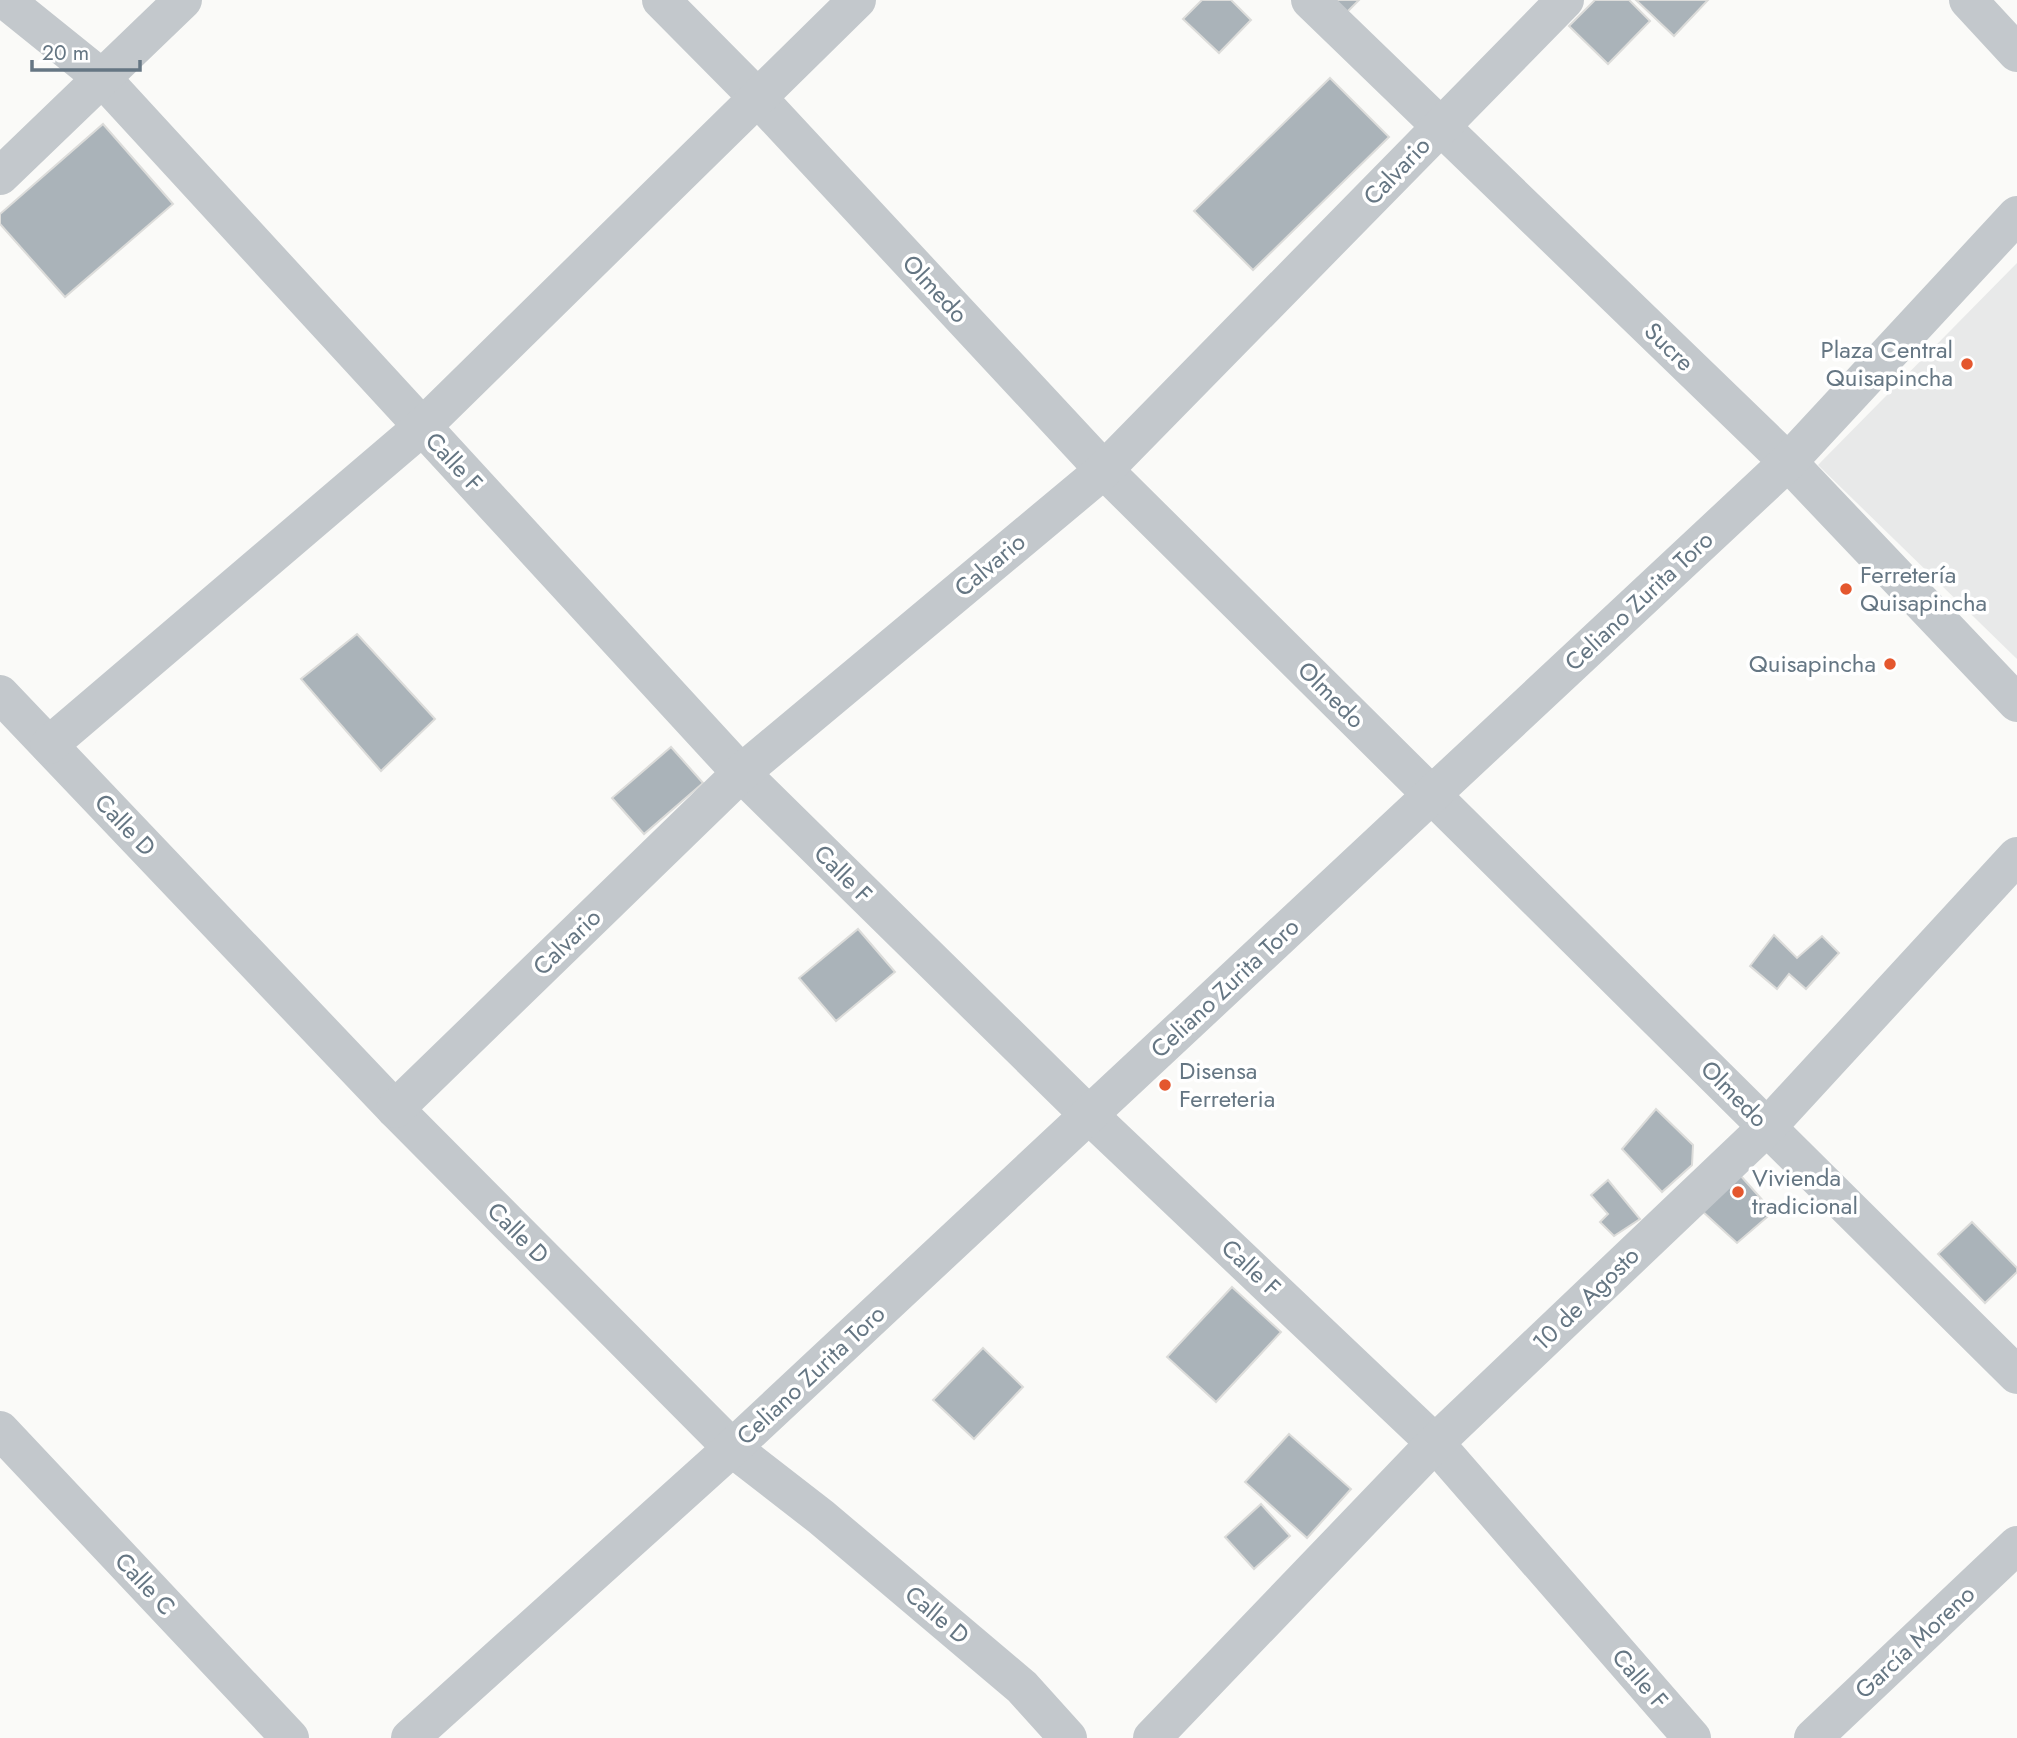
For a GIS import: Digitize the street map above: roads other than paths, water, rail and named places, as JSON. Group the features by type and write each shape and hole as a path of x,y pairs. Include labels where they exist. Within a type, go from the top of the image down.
{"street":[{"name":"Calle F","path":"5,0 102,78 741,773 1089,1115 1435,1443 1692,1738"},
{"path":"0,176 183,0"},
{"name":"Olmedo","path":"661,0 757,97 1104,470 2017,1374"},
{"path":"49,745 422,427 857,0"},
{"name":"Sucre","path":"1310,0 1788,462 2017,704"},
{"name":"Calvario","path":"395,1109 741,773 1104,470 1565,0"},
{"path":"1968,0 2017,53"},
{"name":"Celiano Zurita Toro","path":"410,1738 732,1448 1788,462 2017,215"},
{"name":"Calle D","path":"0,694 395,1109 732,1448 821,1517 1022,1687 1068,1738"},
{"name":"10 de Agosto","path":"1152,1738 1435,1443 1767,1127 2017,856"},
{"name":"Calle C","path":"0,1430 290,1738"},
{"name":"García Moreno","path":"1813,1738 2017,1545"}],"place":[{"name":"Plaza Central Quisapincha","path":"1967,364"},
{"name":"Ferretería Quisapincha","path":"1846,589"},
{"name":"Quisapincha","path":"1890,664"},
{"name":"Disensa Ferreteria","path":"1165,1085"},
{"name":"Vivienda tradicional","path":"1738,1192"}]}
